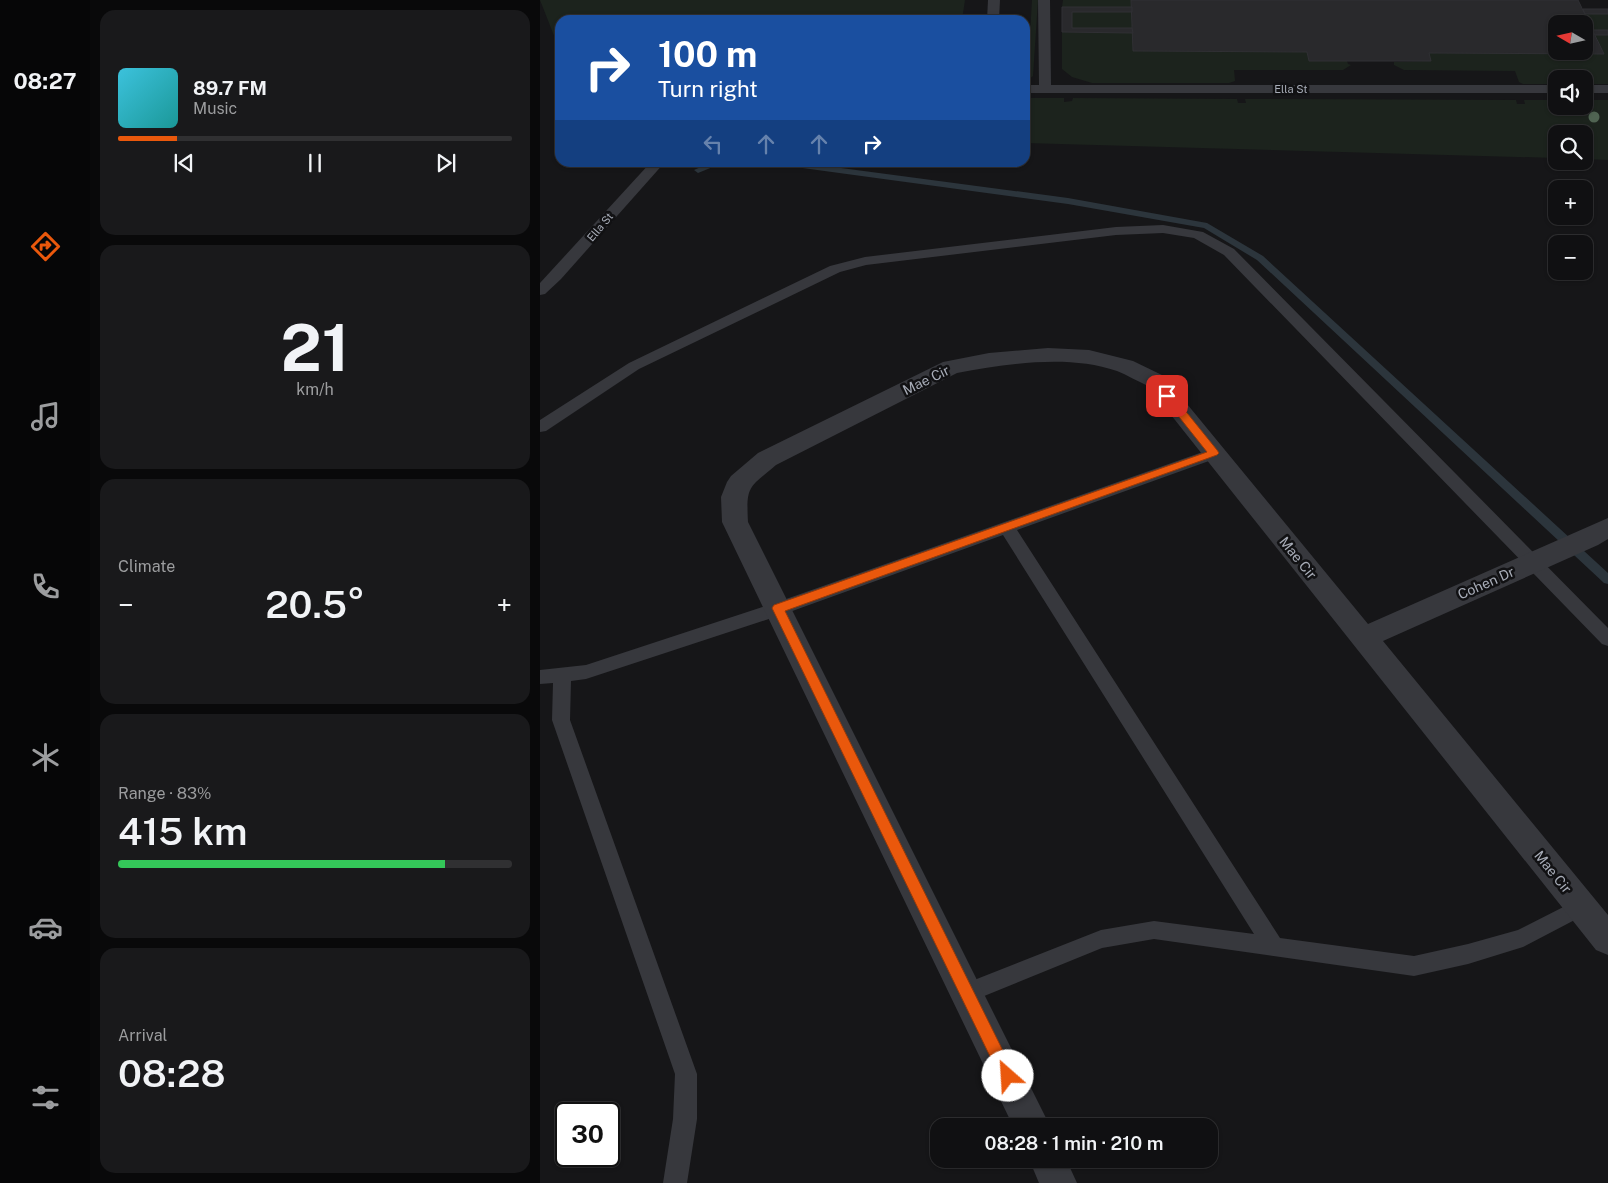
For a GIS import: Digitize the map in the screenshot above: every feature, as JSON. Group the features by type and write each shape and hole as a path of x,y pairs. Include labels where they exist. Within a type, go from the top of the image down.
{"street":[{"name":"Mae Cir","path":"1028,1118 735,522 734,497 740,482 767,459 951,367 989,360 1048,356 1089,357 1125,366 1156,381 1608,940"},
{"name":"Cohen Dr","path":"1363,638 1599,532"},
{"path":"1051,1168 1058,1183"}],"lane":[{"path":"993,15 994,0"},
{"path":"1044,0 1045,89"},
{"name":"Ella St","path":"1030,89 1548,89"},
{"path":"1593,89 1608,89"},
{"name":"Ella St","path":"540,291 565,268 629,191 654,167"},
{"path":"540,427 634,366 835,269 865,262 1116,232 1163,229 1198,236 1229,252 1608,639"},
{"path":"540,677 586,672 778,608 1214,453"},
{"path":"1007,527 1274,947"},
{"path":"562,675 561,720 686,1074 685,1119 675,1183"},
{"path":"966,993 1101,939 1154,930 1414,966 1468,954 1523,938 1581,907"}],"shaded area":[{"path":"540,0 965,0 963,15 555,15 555,38"},
{"path":"1032,0 1038,0 1033,76 1030,78"},
{"path":"1063,0 1131,0 1132,7 1062,7"},
{"path":"1072,12 1132,12 1132,28 1072,28"},
{"path":"1608,14 1608,30 1593,30 1593,15 1585,15"},
{"path":"1062,32 1133,33 1134,51 1307,52 1309,61 1347,61 1351,65 1343,70 1234,70 1235,81 1229,83 1092,83 1072,77 1062,69"},
{"path":"1595,35 1608,35 1608,84 1593,84 1593,70 1548,70 1548,84 1523,84 1519,82 1515,71 1404,70 1394,65 1394,62 1431,61 1429,53 1548,54 1548,60 1593,60 1593,54 1603,54"},
{"path":"1030,98 1064,98 1064,102 1072,101 1073,98 1237,99 1238,103 1246,103 1245,99 1516,100 1517,104 1525,104 1524,100 1548,100 1548,115 1593,115 1593,100 1608,100 1608,160 1593,159 1593,125 1548,125 1548,158 1030,143"}],"building":[{"path":"1131,0 1578,0 1585,15 1548,15 1548,54 1429,53 1431,61 1309,61 1307,52 1133,51"},
{"path":"1062,7 1132,7 1132,12 1072,12 1072,28 1132,28 1133,33 1062,32"},
{"path":"1583,9 1608,9 1608,14 1585,14"},
{"path":"1593,30 1608,30 1608,35 1595,35"},
{"path":"1593,31 1604,54 1593,54"}],"waterway":[{"path":"698,170 707,167"},
{"path":"811,167 1068,201 1207,226 1260,258 1608,580"}],"route":[{"path":"1008,1076 778,608 1214,453 1167,396"}]}
